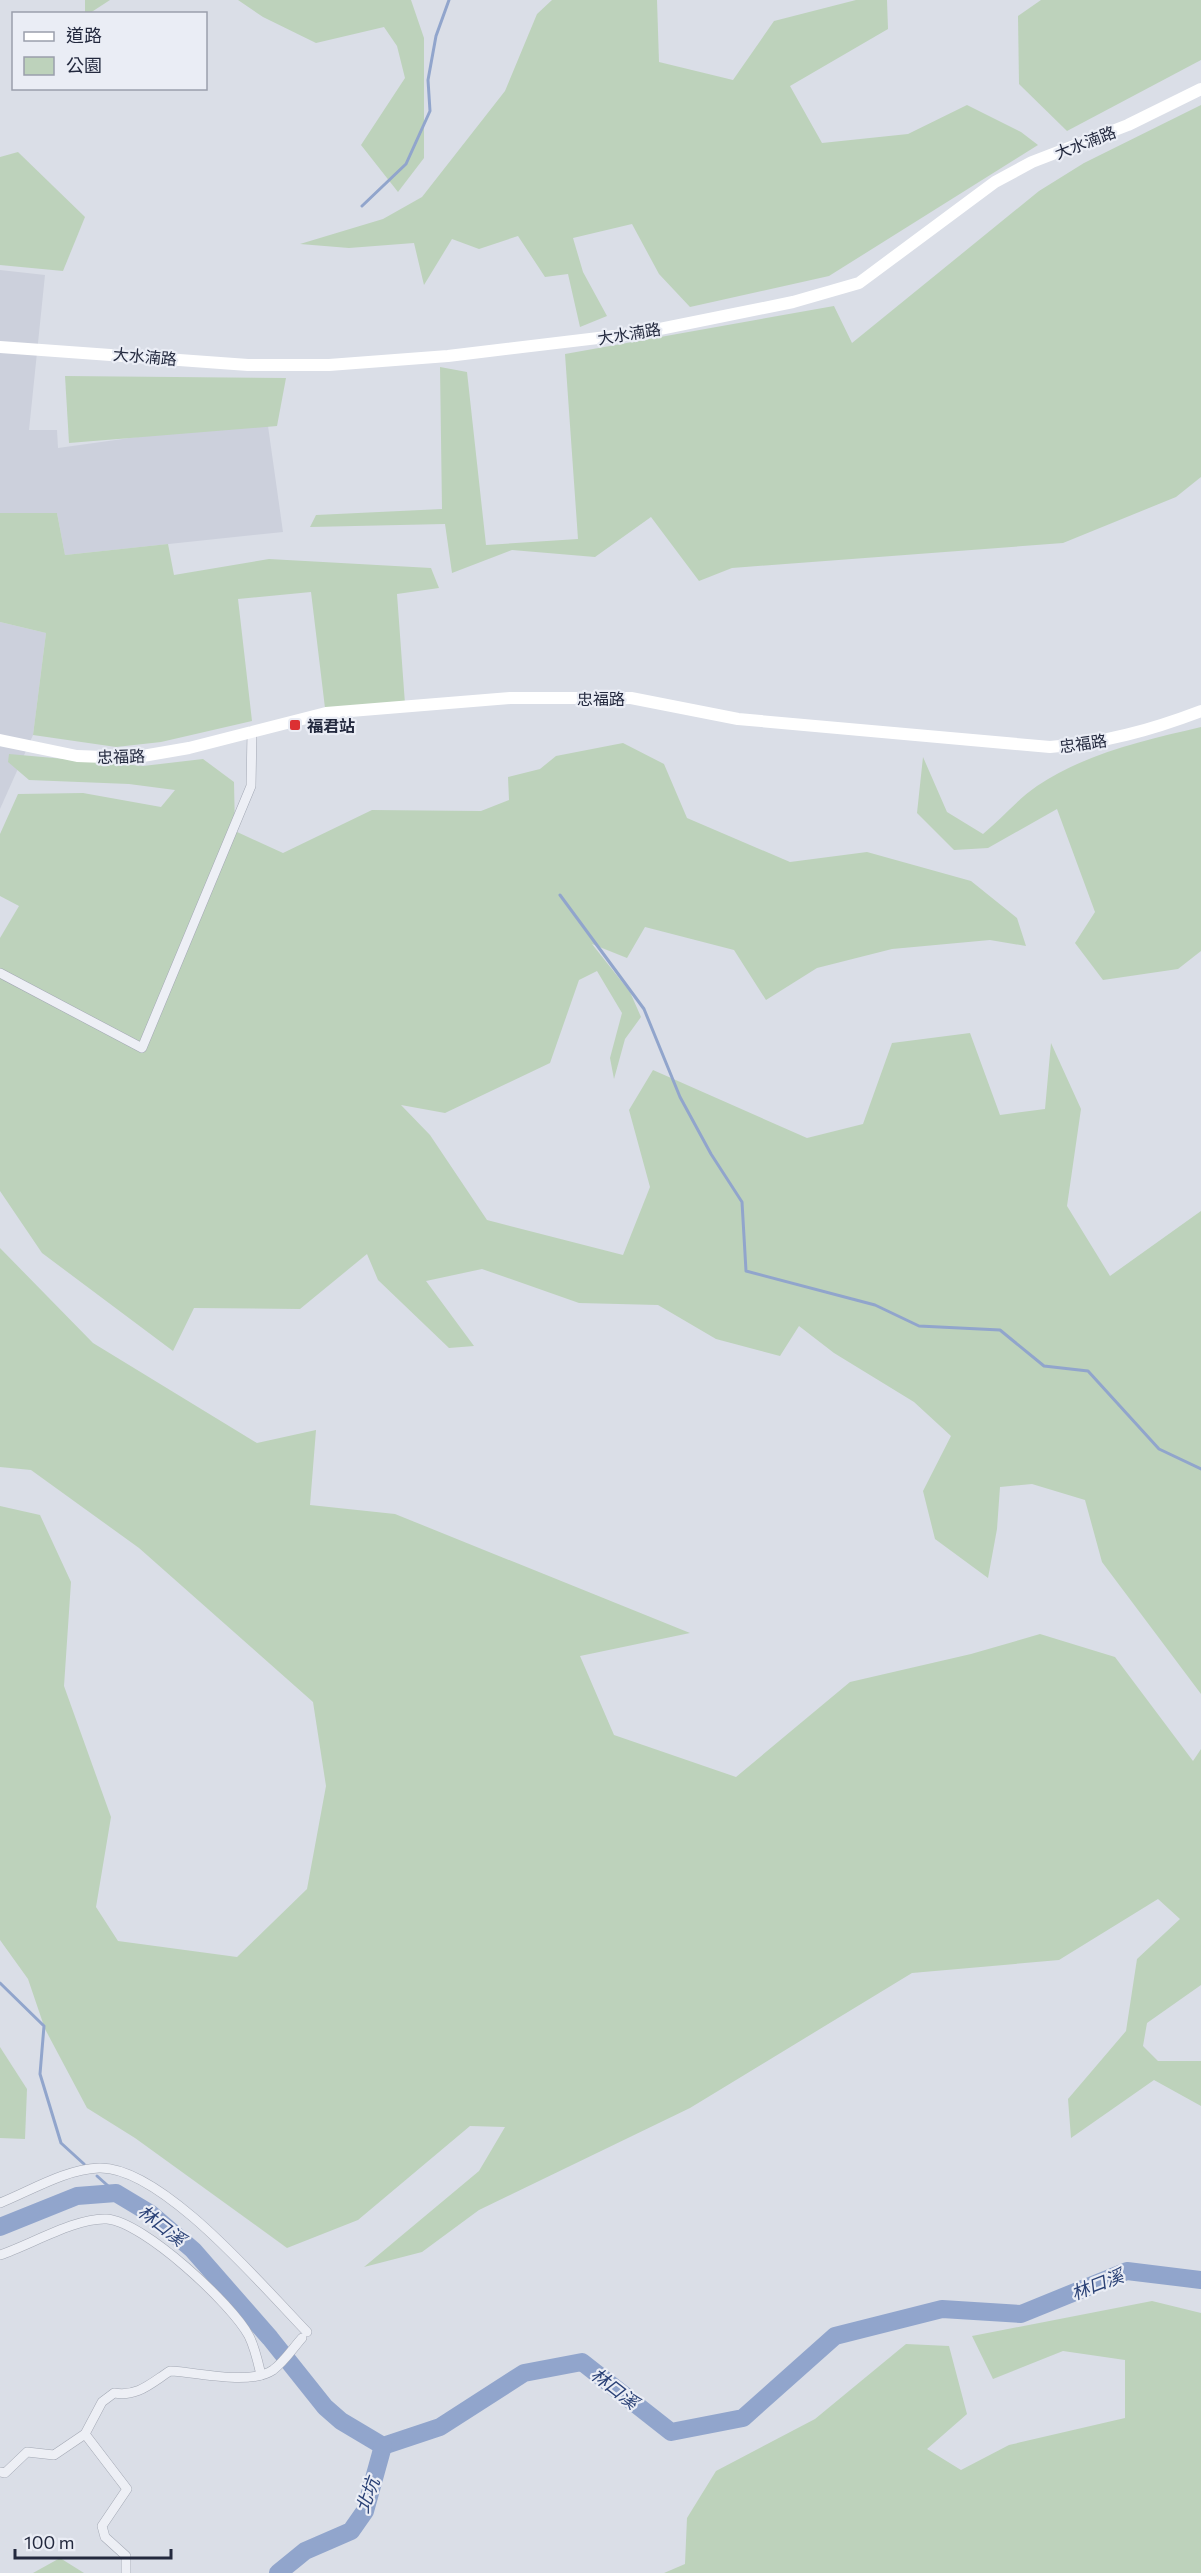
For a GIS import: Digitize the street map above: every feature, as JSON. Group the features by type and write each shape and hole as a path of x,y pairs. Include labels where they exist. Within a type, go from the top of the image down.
{"street":[{"name":"大水湳路","path":"0,347 248,364 329,365 547,346 640,333 793,302 859,283 1014,170 1128,126 1201,89"},
{"name":"忠福路","path":"0,740 76,756 131,758 189,748 326,713 510,698 631,698 738,718 1050,747 1087,744 1145,732 1201,711"},
{"path":"0,973 142,1048 251,786 252,732"},
{"path":"0,2203 77,2172 100,2168 122,2171 142,2181 184,2209 305,2335 273,2370 261,2375 243,2378 170,2371 132,2395 114,2393 108,2396 85,2434 54,2455 27,2452 5,2473 0,2472"},
{"path":"0,2255 31,2245 82,2221 108,2219 133,2227 155,2241 235,2317 249,2336 261,2375"},
{"path":"85,2434 127,2489 102,2526 105,2537 126,2556 126,2573"}],"shaded area":[{"path":"0,270 45,275 29,430 57,430 58,448 267,419 283,532 65,555 57,513 0,513"},
{"path":"0,622 46,633 33,735 0,809"}],"green space":[{"path":"85,0 110,0 92,12 85,12"},
{"path":"238,0 411,0 424,38 424,158 398,192 361,145 405,78 397,46 384,27 316,43 263,17"},
{"path":"552,0 657,0 659,62 733,80 774,21 856,0 887,0 888,29 790,86 822,143 908,134 967,105 1021,132 1038,145 829,276 690,307 659,274 632,224 573,238 583,272 607,316 580,327 568,274 545,277 518,236 479,249 452,239 424,285 414,243 349,248 300,244 383,219 422,197 505,91 537,14"},
{"path":"1041,0 1201,0 1201,60 1067,131 1019,84 1018,16"},
{"path":"1201,105 1201,477 1176,497 1063,543 732,568 699,581 651,517 595,557 512,550 452,573 445,524 310,527 316,515 442,509 440,367 467,372 486,545 578,539 565,354 834,306 852,343 1039,191 1084,163"},
{"path":"18,152 85,217 63,271 0,265 0,157"},
{"path":"65,376 286,378 277,426 69,443"},
{"path":"0,513 57,513 65,555 168,544 174,575 269,559 431,568 439,588 397,594 405,704 325,708 311,592 238,599 252,721 161,742 116,747 33,735 46,633 0,622"},
{"path":"1201,727 1201,951 1178,969 1103,980 1075,943 1095,912 1057,809 988,848 954,850 917,813 923,757 947,812 983,834 1030,791 1076,765 1117,749"},
{"path":"623,743 664,764 687,818 790,862 867,852 971,881 1017,918 1026,946 990,940 892,949 817,968 766,1000 734,950 645,927 627,958 592,944 630,992 641,1017 625,1039 614,1079 610,1058 622,1013 597,971 579,980 550,1063 445,1113 401,1105 430,1135 487,1220 623,1255 650,1187 629,1110 653,1070 807,1138 863,1124 892,1043 970,1033 1000,1115 1045,1109 1051,1043 1081,1109 1067,1206 1110,1276 1201,1211 1201,1694 1102,1562 1085,1500 1032,1484 1000,1487 997,1529 988,1578 935,1539 923,1491 951,1436 914,1402 834,1353 799,1326 780,1356 716,1339 658,1305 579,1303 482,1269 426,1281 474,1346 449,1348 378,1280 367,1254 300,1309 194,1308 173,1351 42,1253 0,1191 0,938 19,906 0,896 0,834 18,794 83,793 161,807 175,790 129,784 29,780 8,762 9,754 143,766 203,759 234,782 235,831 283,853 372,810 481,811 509,800 508,777 540,769 556,756"},
{"path":"0,1248 93,1343 257,1443 316,1430 310,1505 395,1514 690,1633 580,1656 614,1735 736,1777 850,1682 971,1654 1040,1634 1115,1657 1193,1761 1201,1749 1201,1985 1147,2023 1143,2046 1158,2061 1201,2061 1201,2106 1154,2080 1071,2138 1068,2099 1126,2031 1137,1959 1180,1919 1158,1899 1059,1960 912,1973 690,2108 479,2210 422,2252 364,2267 479,2171 505,2127 470,2126 358,2220 287,2248 135,2138 87,2108 45,2029 28,1979 0,1940 0,1506 40,1515 71,1582 64,1686 111,1817 96,1907 118,1941 237,1957 307,1889 326,1786 313,1702 139,1548 31,1470 0,1467"},
{"path":"0,2047 27,2089 25,2139 0,2138"},
{"path":"1152,2301 1201,2313 1201,2573 664,2573 685,2564 687,2518 716,2471 815,2419 906,2344 949,2346 967,2414 927,2449 961,2470 1009,2445 1125,2418 1125,2360 1063,2351 993,2379 972,2336"},
{"path":"60,2558 84,2573 33,2573"}],"waterway":[{"path":"362,206 406,164 430,111 428,80 436,36 449,0"},
{"path":"560,895 644,1009 680,1097 711,1154 742,1202 746,1271 875,1305 919,1326 1000,1330 1044,1366 1088,1371 1159,1449 1201,1469"},
{"path":"0,1983 44,2026 40,2074 61,2143 84,2164"},
{"path":"97,2176 116,2193"},
{"name":"林口溪","path":"0,2227 77,2196 116,2193 151,2214 193,2250 270,2338 325,2407 341,2421 383,2446 440,2427 524,2373 582,2362 671,2432 743,2418 835,2336 942,2309 1021,2314 1127,2271 1201,2280"},
{"name":"北坑","path":"278,2573 305,2551 351,2531 365,2511 383,2446"}],"place":[{"name":"福君站","path":"295,725"}]}
